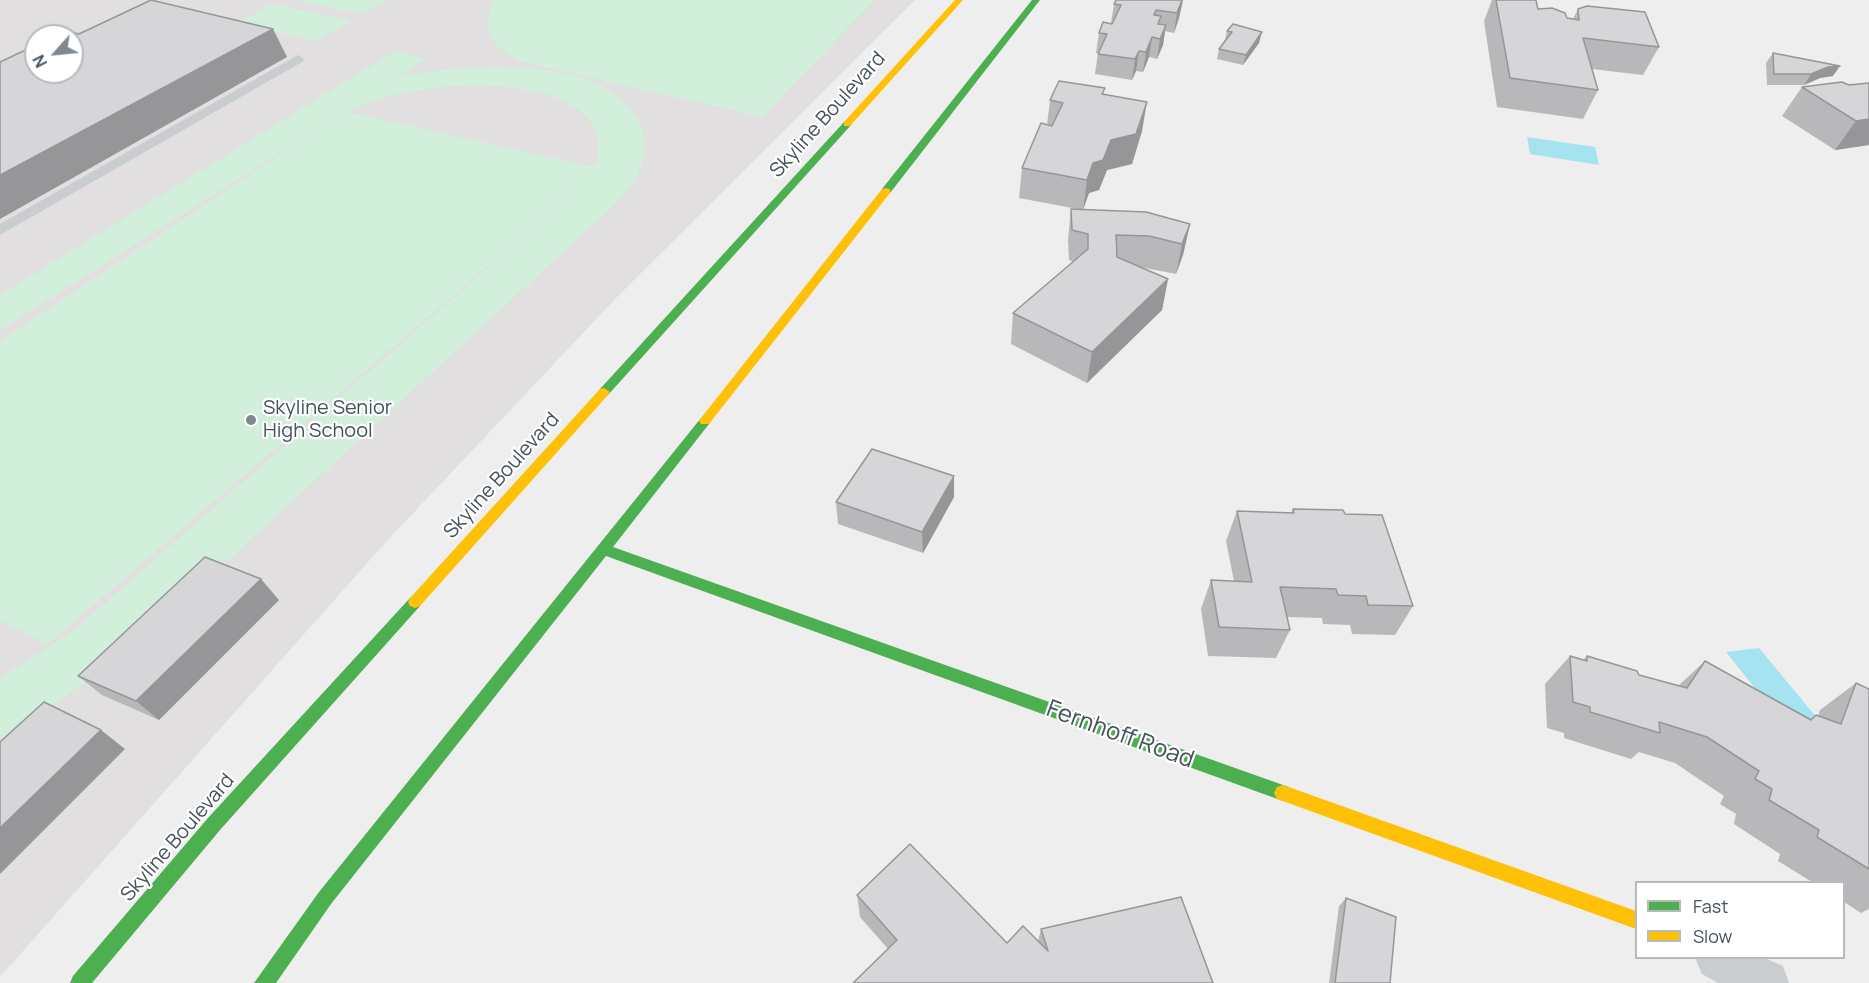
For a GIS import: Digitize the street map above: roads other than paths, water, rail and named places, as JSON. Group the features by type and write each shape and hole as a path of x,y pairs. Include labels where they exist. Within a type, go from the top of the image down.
{"main road":[{"name":"Skyline Boulevard","path":"80,983 214,824 959,0"},
{"path":"264,983 325,898 604,549 1036,0"},
{"name":"Fernhoff Road","path":"604,549 1635,920"}],"street":[{"path":"1722,959 1766,983"}],"lane":[{"path":"0,230 298,58"}],"water":[{"path":"1527,137 1595,147 1599,165 1530,154"},
{"path":"1759,648 1817,718 1789,731 1726,652"}],"place":[{"name":"Skyline Senior High School","path":"251,420"}]}
